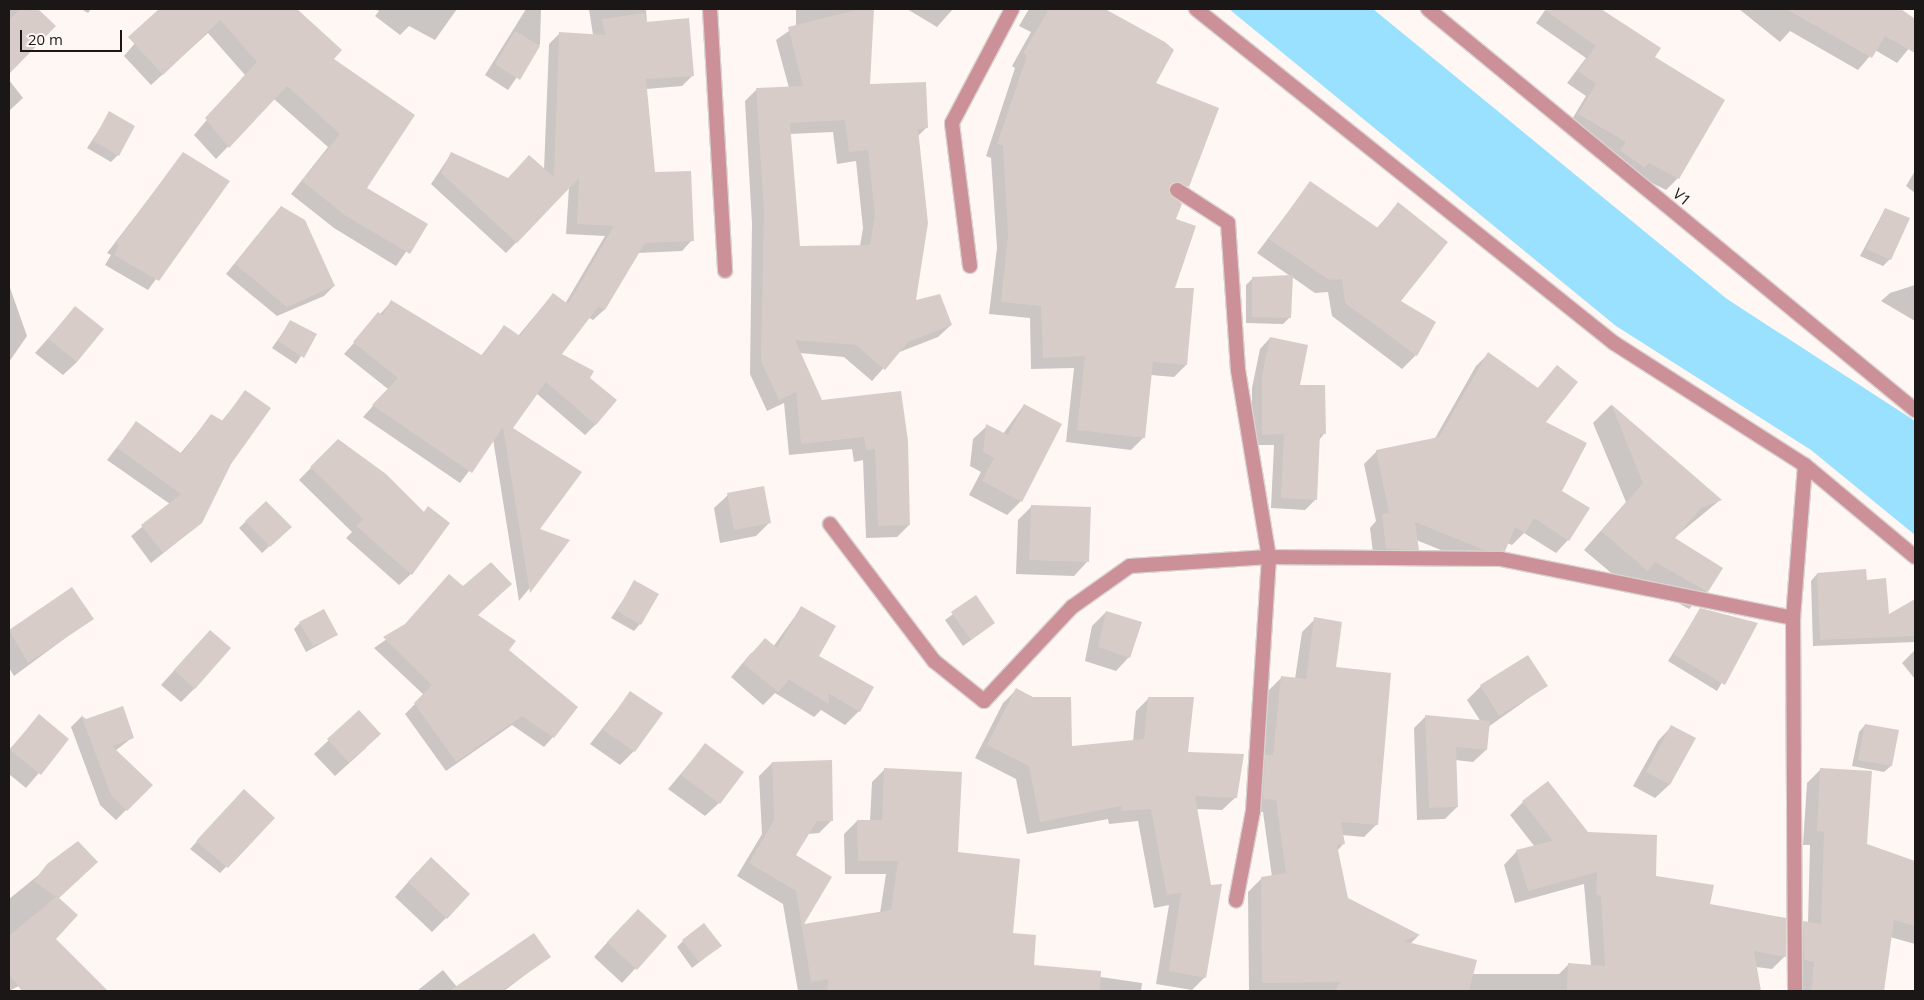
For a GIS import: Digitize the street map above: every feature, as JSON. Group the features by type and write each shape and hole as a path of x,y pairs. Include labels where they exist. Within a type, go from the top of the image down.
{"street":[{"path":"710,9 725,271"},
{"path":"970,266 952,124 1012,9"},
{"path":"1196,9 1614,343 1805,465 1915,557"},
{"name":"V1","path":"1428,9 1915,410"},
{"path":"1177,190 1228,223 1238,370 1269,557 1253,811 1236,900"},
{"path":"1795,991 1793,618 1805,465"},
{"path":"830,524 934,660 984,701 1072,607 1130,566 1269,557 1501,559 1793,618"}],"water":[{"path":"1229,9 1373,9 1727,299 1915,421 1915,535 1811,450 1616,326"}],"building":[{"path":"20,9 38,9 56,26 9,74 9,20"},
{"path":"159,9 297,9 342,50 334,59 415,115 367,188 428,224 410,254 346,216 302,181 340,134 287,86 229,148 205,118 257,62 220,20 163,75 128,37"},
{"path":"860,9 874,9 870,84 926,82 928,128 918,129 928,223 916,300 940,294 952,325 908,342 885,370 856,345 795,340 822,400 901,391 908,441 910,525 878,526 875,449 866,450 864,437 801,444 796,392 779,400 761,361 764,211 756,88 803,86 788,27","holes":["845,120 849,152 868,150 875,215 870,245 800,246 790,123"]},
{"path":"1049,9 1105,9 1165,42 1174,50 1156,83 1219,108 1189,187 1177,181 1168,189 1182,204 1176,219 1196,226 1175,288 1194,288 1187,365 1153,362 1145,438 1077,430 1085,356 1043,358 1041,306 1001,302 1008,235 1003,146 997,144 1027,56 1023,53"},
{"path":"1543,9 1601,9 1661,48 1655,57 1725,100 1679,179 1649,163 1645,168 1620,150 1626,142 1578,114 1596,84 1578,71 1596,46"},
{"path":"1786,9 1901,9 1915,19 1915,53 1885,36 1872,58"},
{"path":"645,13 646,22 689,18 694,76 646,79 655,172 691,171 694,241 645,243 605,310 598,307 562,354 594,371 590,378 617,400 596,425 546,382 513,428 582,472 540,529 570,540 530,593 503,427 472,473 372,405 398,378 353,342 378,312 383,315 391,300 483,356 504,325 520,336 553,293 568,304 614,226 577,224 579,178 517,243 441,173 451,152 508,178 529,155 554,177 559,32 605,35 602,19"},
{"path":"515,31 540,46 520,80 495,64"},
{"path":"109,111 135,126 119,156 93,141"},
{"path":"183,152 230,181 159,281 114,255 119,245 116,243"},
{"path":"1310,181 1378,228 1398,202 1448,242 1401,301 1436,322 1417,356 1345,303 1342,279 1329,280 1269,239"},
{"path":"281,206 305,220 335,286 287,307 235,264"},
{"path":"1885,208 1910,218 1891,260 1866,249"},
{"path":"1293,275 1291,318 1252,317 1252,277"},
{"path":"75,306 104,329 77,362 48,339"},
{"path":"290,320 317,334 304,358 278,341"},
{"path":"1270,337 1308,345 1300,385 1325,385 1326,434 1320,434 1317,500 1281,498 1284,434 1262,435 1262,376"},
{"path":"1488,352 1538,388 1557,365 1578,382 1546,422 1587,443 1562,491 1590,508 1569,541 1534,518 1525,533 1515,527 1505,551 1484,550 1415,522 1419,550 1386,549 1382,514 1389,513 1376,450 1439,437"},
{"path":"245,390 271,408 231,464 202,523 163,553 141,525 181,494 117,448 136,421 182,454 211,414 223,421"},
{"path":"1024,404 1062,424 1022,502 982,481 994,458 983,452 986,424 1008,435"},
{"path":"1611,404 1722,500 1701,508 1675,538 1723,568 1708,592 1655,562 1648,571 1601,531 1643,483"},
{"path":"338,439 386,474 424,512 428,506 450,523 412,575 356,526 363,519 310,467"},
{"path":"764,486 771,523 734,530 727,493"},
{"path":"266,501 292,527 270,547 245,521"},
{"path":"1031,505 1091,507 1089,562 1029,560"},
{"path":"491,562 512,584 478,615 516,641 509,650 578,707 554,738 522,716 456,762 414,703 432,685 383,637 405,624 449,574 463,586"},
{"path":"1866,569 1867,580 1886,578 1889,614 1915,599 1915,636 1820,640 1817,573"},
{"path":"634,580 659,594 641,625 617,611"},
{"path":"72,587 94,619 28,663 9,630"},
{"path":"976,595 995,623 971,640 951,612"},
{"path":"801,606 836,626 819,656 874,687 860,712 828,693 829,704 789,680 778,692 743,663 765,638 777,648"},
{"path":"1700,608 1758,623 1725,685 1673,654"},
{"path":"324,609 338,635 313,646 299,622"},
{"path":"1106,611 1142,622 1130,658 1098,647"},
{"path":"1314,617 1342,622 1336,667 1391,673 1378,825 1341,822 1345,844 1337,845 1348,898 1420,935 1404,941 1477,960 1469,991 1335,991 1340,982 1262,983 1261,877 1286,873 1276,800 1263,799 1265,755 1273,755 1281,676 1306,679"},
{"path":"210,630 231,648 195,689 174,670"},
{"path":"1528,655 1548,686 1499,716 1480,685"},
{"path":"1016,688 1033,697 1071,697 1072,746 1144,739 1148,697 1194,697 1188,752 1244,754 1237,798 1195,796 1211,885 1222,884 1206,978 1169,971 1181,893 1167,895 1151,809 1122,811 1121,806 1040,822 1029,766 987,745"},
{"path":"630,691 663,713 635,752 603,730"},
{"path":"123,706 134,738 112,746 153,785 127,811 111,795 81,715 86,719"},
{"path":"359,710 381,734 349,763 327,739"},
{"path":"39,714 69,739 41,775 10,750"},
{"path":"1425,715 1490,721 1487,750 1456,747 1458,807 1429,808"},
{"path":"1865,724 1899,730 1892,766 1858,760"},
{"path":"1671,725 1696,738 1670,785 1646,772"},
{"path":"705,743 744,772 720,804 681,775"},
{"path":"832,760 833,821 817,821 796,855 832,877 804,924 891,910 898,861 858,861 857,820 882,820 884,768 962,772 958,852 1020,859 1013,933 1036,935 1034,965 1101,971 1100,991 827,991 828,979 811,982 796,891 749,863 774,820 772,762"},
{"path":"1820,768 1872,771 1867,844 1915,861 1915,926 1894,920 1884,991 1811,991 1814,962 1804,960 1803,921 1821,924 1824,832 1817,831"},
{"path":"1548,781 1588,832 1657,835 1656,876 1714,885 1710,904 1786,918 1786,957 1754,951 1761,991 1567,991 1568,963 1605,966 1601,896 1596,895 1597,872 1528,891 1516,850 1553,841 1522,801"},
{"path":"244,789 275,818 228,868 196,841"},
{"path":"78,841 98,862 59,898 78,915 56,939 108,991 22,991 9,975 9,936 56,897 34,881 47,864"},
{"path":"431,857 470,894 447,919 408,882"},
{"path":"638,909 667,936 637,970 607,942"},
{"path":"704,923 722,946 699,962 682,940"},
{"path":"534,933 551,957 502,991 449,991"}]}
